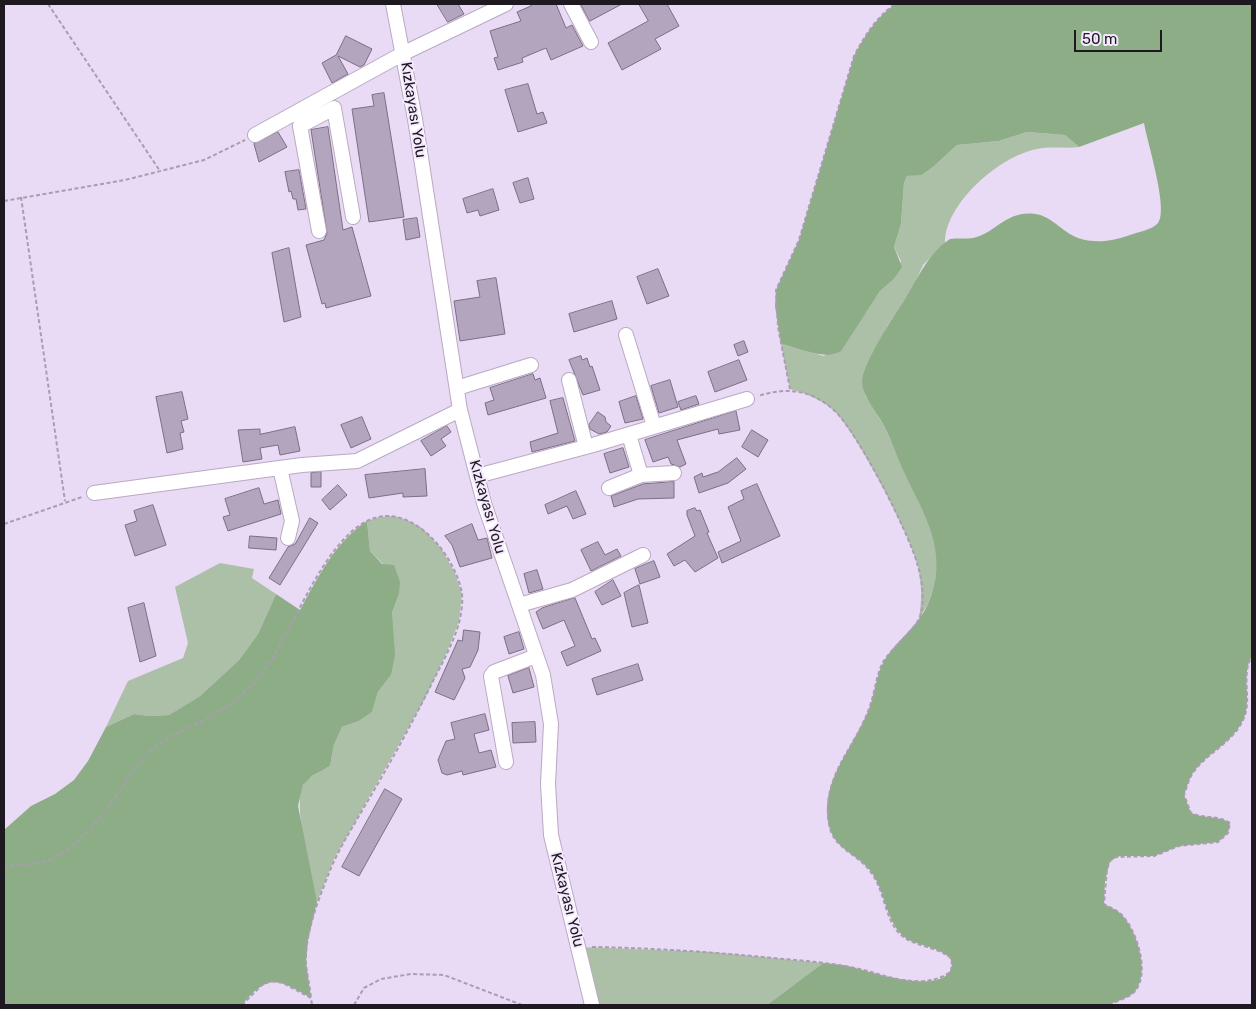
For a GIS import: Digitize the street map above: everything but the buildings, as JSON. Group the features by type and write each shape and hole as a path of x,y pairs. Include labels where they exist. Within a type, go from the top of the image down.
{"street":[{"name":"Kızkayası Yolu","path":"393,4 404,53 460,410 497,545 536,656 548,701 551,724 548,784 551,835 592,1005"},
{"path":"255,135 404,53 506,4"},
{"path":"571,4 591,42"},
{"path":"300,126 334,108 353,217"},
{"path":"287,117 300,126 319,231"},
{"path":"626,335 654,426"},
{"path":"457,388 531,365"},
{"path":"568,380 586,447"},
{"path":"478,476 628,435 747,399"},
{"path":"94,493 280,468 357,461 460,410"},
{"path":"628,435 641,475"},
{"path":"280,468 292,521 288,538"},
{"path":"609,488 641,475 674,473"},
{"path":"519,605 572,590 643,555"},
{"path":"506,762 491,676 494,672 536,656"}],"path":[{"path":"48,4 160,171"},
{"path":"790,389 778,326 776,290 799,240 854,56 867,32 883,13 895,4"},
{"path":"4,201 125,180 204,160 255,135"},
{"path":"21,197 65,501"},
{"path":"579,947 711,952 844,965 895,979 922,980 943,978 951,971 952,958 947,954 914,943 898,932 870,870 847,853 835,840 829,826 827,802 834,779 870,706 882,664 894,646 919,619 923,596 918,564 908,540 852,434 834,410 800,392 790,389 747,399"},
{"path":"1252,466 1252,471"},
{"path":"4,524 65,501 94,493"},
{"path":"4,867 36,863 55,858 76,842 96,821 147,754 168,737 215,714 250,690 267,666 328,562 354,530 379,517 394,516 409,520 422,528 441,548 455,573 462,594 459,621 447,652 424,700 334,859 323,888 308,940 306,962 312,1005"},
{"path":"1109,1005 1131,994 1140,982 1142,974 1140,955 1130,927 1120,913 1104,904 1107,869 1110,861 1120,856 1154,856 1179,846 1218,842 1228,833 1230,823 1224,819 1202,818 1191,813 1184,795 1195,769 1236,731 1243,720 1247,708 1246,675 1252,656"},
{"path":"354,1005 364,988 381,979 411,974 444,975 522,1005"},
{"path":"242,1005 262,985 271,981 283,983 311,998"}],"green space":[{"path":"895,4 1252,4 1252,656 1247,671 1246,712 1239,728 1233,735 1195,770 1184,795 1191,813 1221,819 1230,823 1228,833 1218,842 1179,846 1154,856 1120,856 1110,861 1105,881 1104,904 1121,914 1132,929 1139,950 1142,972 1140,982 1133,993 1109,1005 767,1005 823,963 845,965 903,979 933,981 944,977 951,969 952,963 949,957 943,953 912,942 900,933 894,925 875,877 864,864 836,840 829,826 827,810 833,779 864,721 883,663 918,620 928,604 934,585 936,568 936,551 927,520 887,432 863,388 863,374 872,353 929,259 950,239 981,236 1016,215 1035,214 1047,218 1078,238 1104,241 1118,239 1149,229 1158,223 1161,216 1159,190 1144,123 1079,147 1065,135 1027,132 999,141 957,145 933,167 921,175 907,176 904,183 901,224 894,247 902,267 893,280 880,291 841,351 828,355 812,353 781,344 775,306 776,290 799,240 854,56 871,27"},
{"path":"1027,132 1065,135 1079,147 1042,148 1022,153 992,171 977,184 954,212 947,228 945,243 923,265 914,285 888,325 864,372 865,395 884,426 932,528 938,556 935,584 928,604 919,619 921,592 918,566 905,532 882,485 844,422 834,411 814,397 790,389 781,344 824,356 866,312 880,291 893,280 901,261 894,247 901,224 904,183 907,176 921,174 933,167 957,145 999,141"},
{"path":"394,516 422,528 441,548 455,573 462,594 459,621 447,652 424,700 334,859 317,902 301,823 301,793 306,781 330,766 334,745 342,727 359,721 372,712 378,692 391,675 392,613 399,594 383,564 370,551 367,521 379,517"},
{"path":"367,521 370,551 382,564 394,565 400,582 399,594 392,613 395,655 391,675 378,692 372,712 359,721 342,727 334,745 330,766 312,776 303,785 298,806 317,902 308,940 306,962 311,998 282,983 274,982 259,988 242,1005 4,1005 4,830 31,806 55,794 74,780 88,761 106,727 134,714 150,716 169,715 200,696 239,660 258,634 276,594 300,610 336,550"},
{"path":"220,563 254,569 252,578 276,594 258,634 239,660 200,696 169,715 150,716 134,714 106,727 128,681 183,658 188,643 175,587"},
{"path":"579,947 711,952 823,963 767,1005 592,1005"}]}
